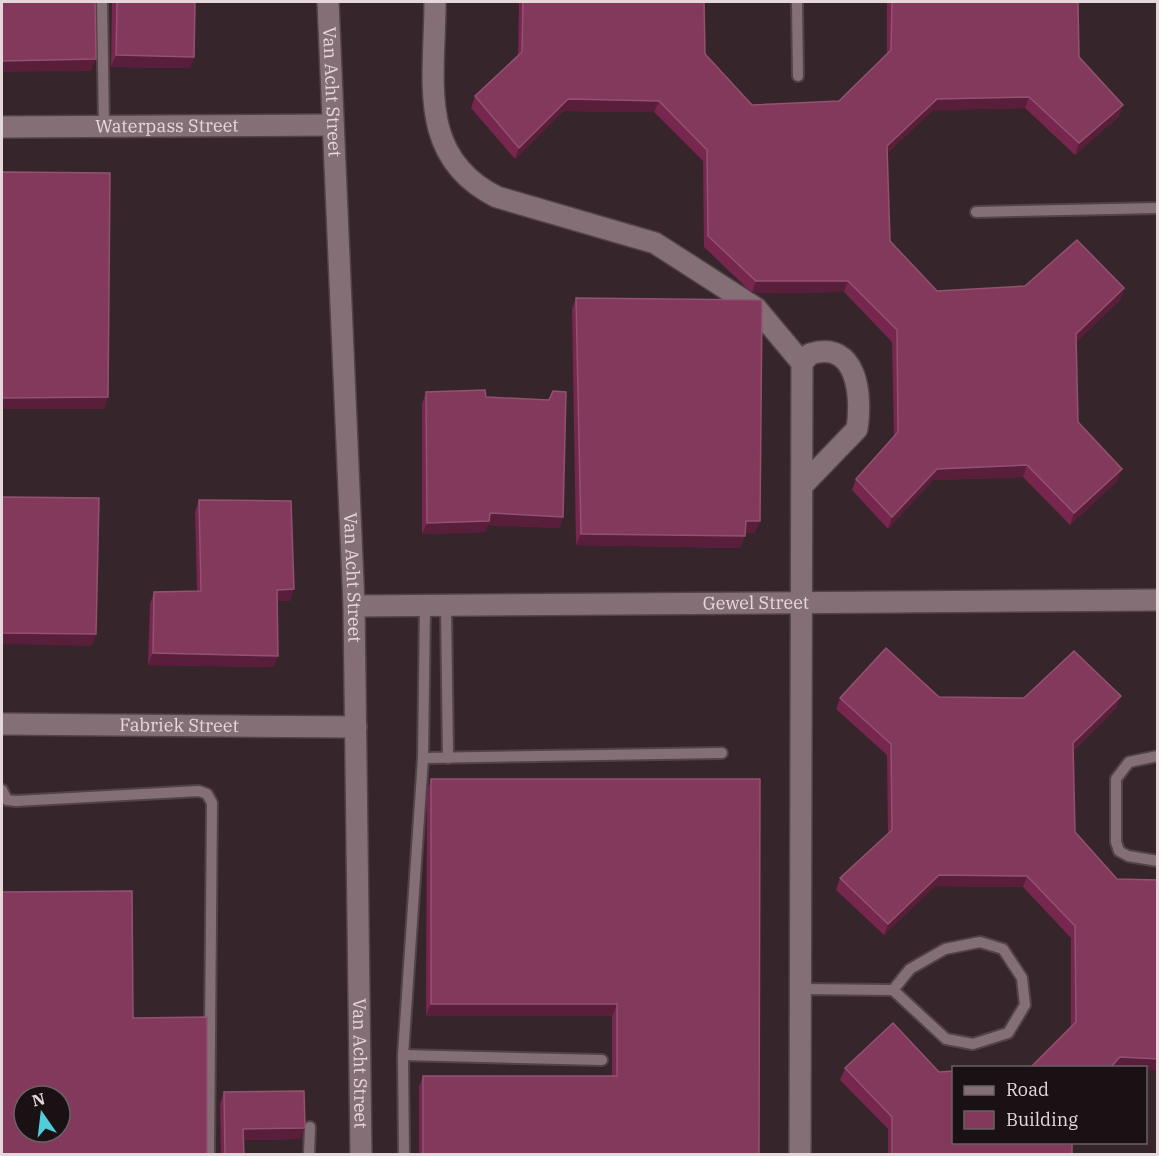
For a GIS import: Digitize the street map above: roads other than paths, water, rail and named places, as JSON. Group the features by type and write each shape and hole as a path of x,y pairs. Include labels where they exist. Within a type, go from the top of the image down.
{"street":[{"name":"Van Acht Street","path":"328,2 354,606 361,1155"},
{"path":"435,2 434,114 443,143 458,170 475,186 497,197 655,243 756,308 802,363 800,1155"},
{"name":"Waterpass Street","path":"2,127 333,125"},
{"path":"802,363 810,354 823,351 835,353 846,361 855,376 858,423 854,435 803,485"},
{"name":"Gewel Street","path":"354,606 1158,600"},
{"name":"Fabriek Street","path":"2,724 356,727"}],"lane":[{"path":"102,2 104,126"},
{"path":"797,2 798,76"},
{"path":"976,212 1158,208"},
{"path":"436,605 448,758"},
{"path":"404,1155 403,1054 436,605"},
{"path":"423,758 722,753"},
{"path":"1158,756 1129,762 1116,779 1116,842 1119,851 1128,856 1158,861"},
{"path":"2,792 7,800 16,801 199,791 207,794 212,803 209,1155"},
{"path":"801,989 893,990 946,1040 973,1044 1008,1033 1025,1005 1022,978 1003,949 980,942 945,949 910,969 893,990"},
{"path":"403,1054 602,1060"},
{"path":"309,1155 310,1127"}]}
